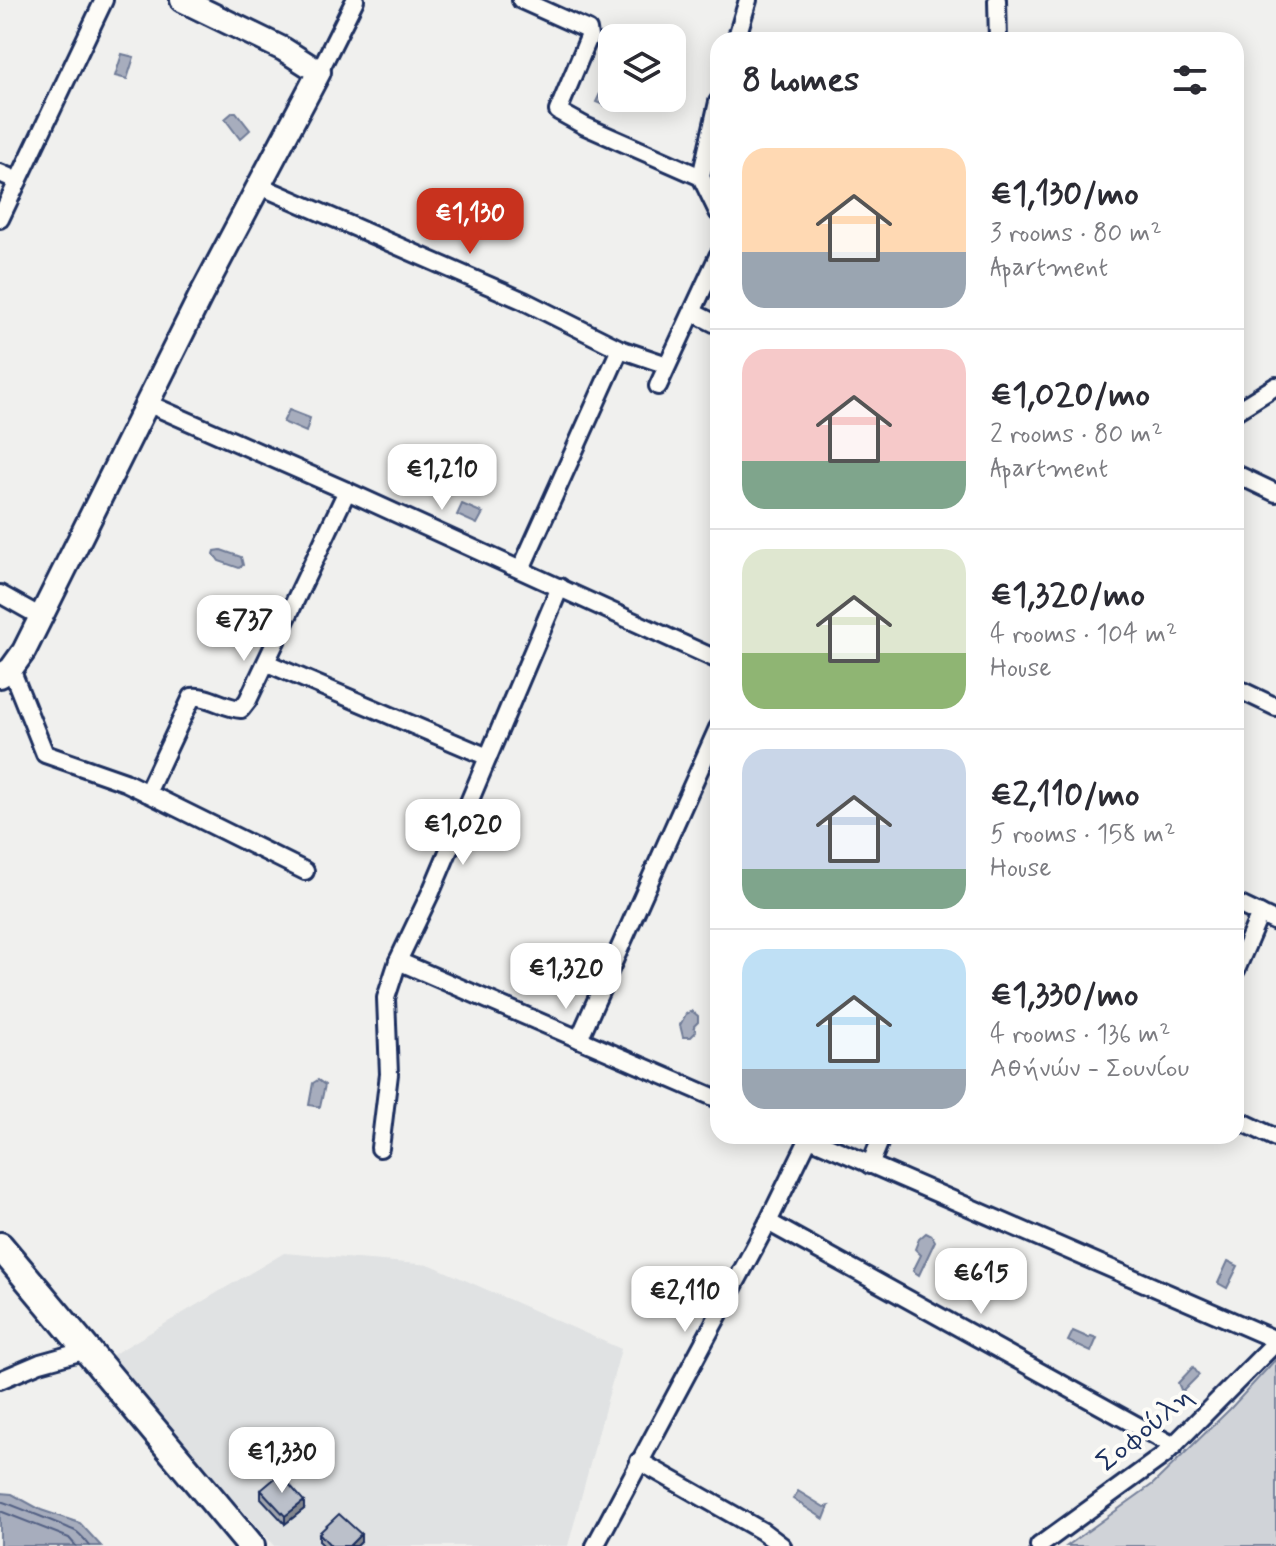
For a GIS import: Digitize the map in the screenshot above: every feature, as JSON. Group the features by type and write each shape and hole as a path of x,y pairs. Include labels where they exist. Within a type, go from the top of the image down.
{"main road":[{"path":"0,1246 251,1546"}],"street":[{"path":"0,219 104,0"},
{"path":"182,0 283,49 319,72"},
{"path":"305,871 125,782 45,754 5,673 24,651 258,185 355,0"},
{"path":"521,0 588,30 589,37 558,111 701,177"},
{"path":"738,32 748,0"},
{"path":"997,0 998,32"},
{"path":"710,137 701,177 710,196"},
{"path":"0,173 18,181"},
{"path":"258,185 524,301 620,349 667,365"},
{"path":"658,386 710,275"},
{"path":"694,313 710,321"},
{"path":"521,569 620,349"},
{"path":"1244,406 1276,386"},
{"path":"149,404 710,656"},
{"path":"1244,478 1276,493"},
{"path":"147,793 192,697 199,696 241,709 248,700 347,491"},
{"path":"380,1148 389,1074 386,998 398,961 431,892 560,587"},
{"path":"0,594 41,617"},
{"path":"267,663 488,757"},
{"path":"1244,692 1276,707"},
{"path":"579,1039 710,746"},
{"path":"1244,907 1276,922"},
{"path":"1244,951 1260,914"},
{"path":"398,961 710,1096"},
{"path":"1244,1123 1276,1138"},
{"path":"595,1546 768,1222 804,1144"},
{"path":"823,1144 1276,1341"},
{"path":"870,1165 879,1144"},
{"path":"768,1222 1174,1446"},
{"name":"Σοφούλη","path":"1039,1546 1174,1446 1276,1341"},
{"path":"0,1380 40,1363 87,1350"},
{"path":"639,1461 762,1531 782,1546"}],"shaded area":[{"path":"284,1253 431,1265 621,1349 568,1546 274,1546 109,1357"},
{"path":"1276,1359 1276,1546 1067,1546 1153,1484"}],"water":[{"path":"122,54 134,57 127,79 115,76"},
{"path":"233,112 250,130 240,139 225,119"},
{"path":"289,410 310,418 306,432 283,422"},
{"path":"462,504 483,513 477,524 457,515"},
{"path":"221,550 241,557 243,565 239,568 219,561 214,554"},
{"path":"692,1011 698,1016 694,1026 696,1032 691,1037 683,1037 680,1025 686,1014"},
{"path":"318,1080 325,1085 320,1107 309,1105 313,1083"},
{"path":"926,1233 935,1241 919,1275 913,1271 921,1255 915,1249"},
{"path":"1228,1261 1238,1266 1227,1288 1218,1283"},
{"path":"1073,1331 1097,1338 1091,1352 1068,1341"},
{"path":"1193,1367 1199,1375 1182,1392 1178,1383"},
{"path":"798,1491 824,1507 829,1506 824,1519 793,1499"},
{"path":"0,1493 12,1494 41,1510 80,1523 101,1546 0,1546"}],"building":[{"path":"280,1474 304,1501 285,1516 261,1490"},
{"path":"339,1514 361,1534 349,1546 331,1546 319,1533"}]}
